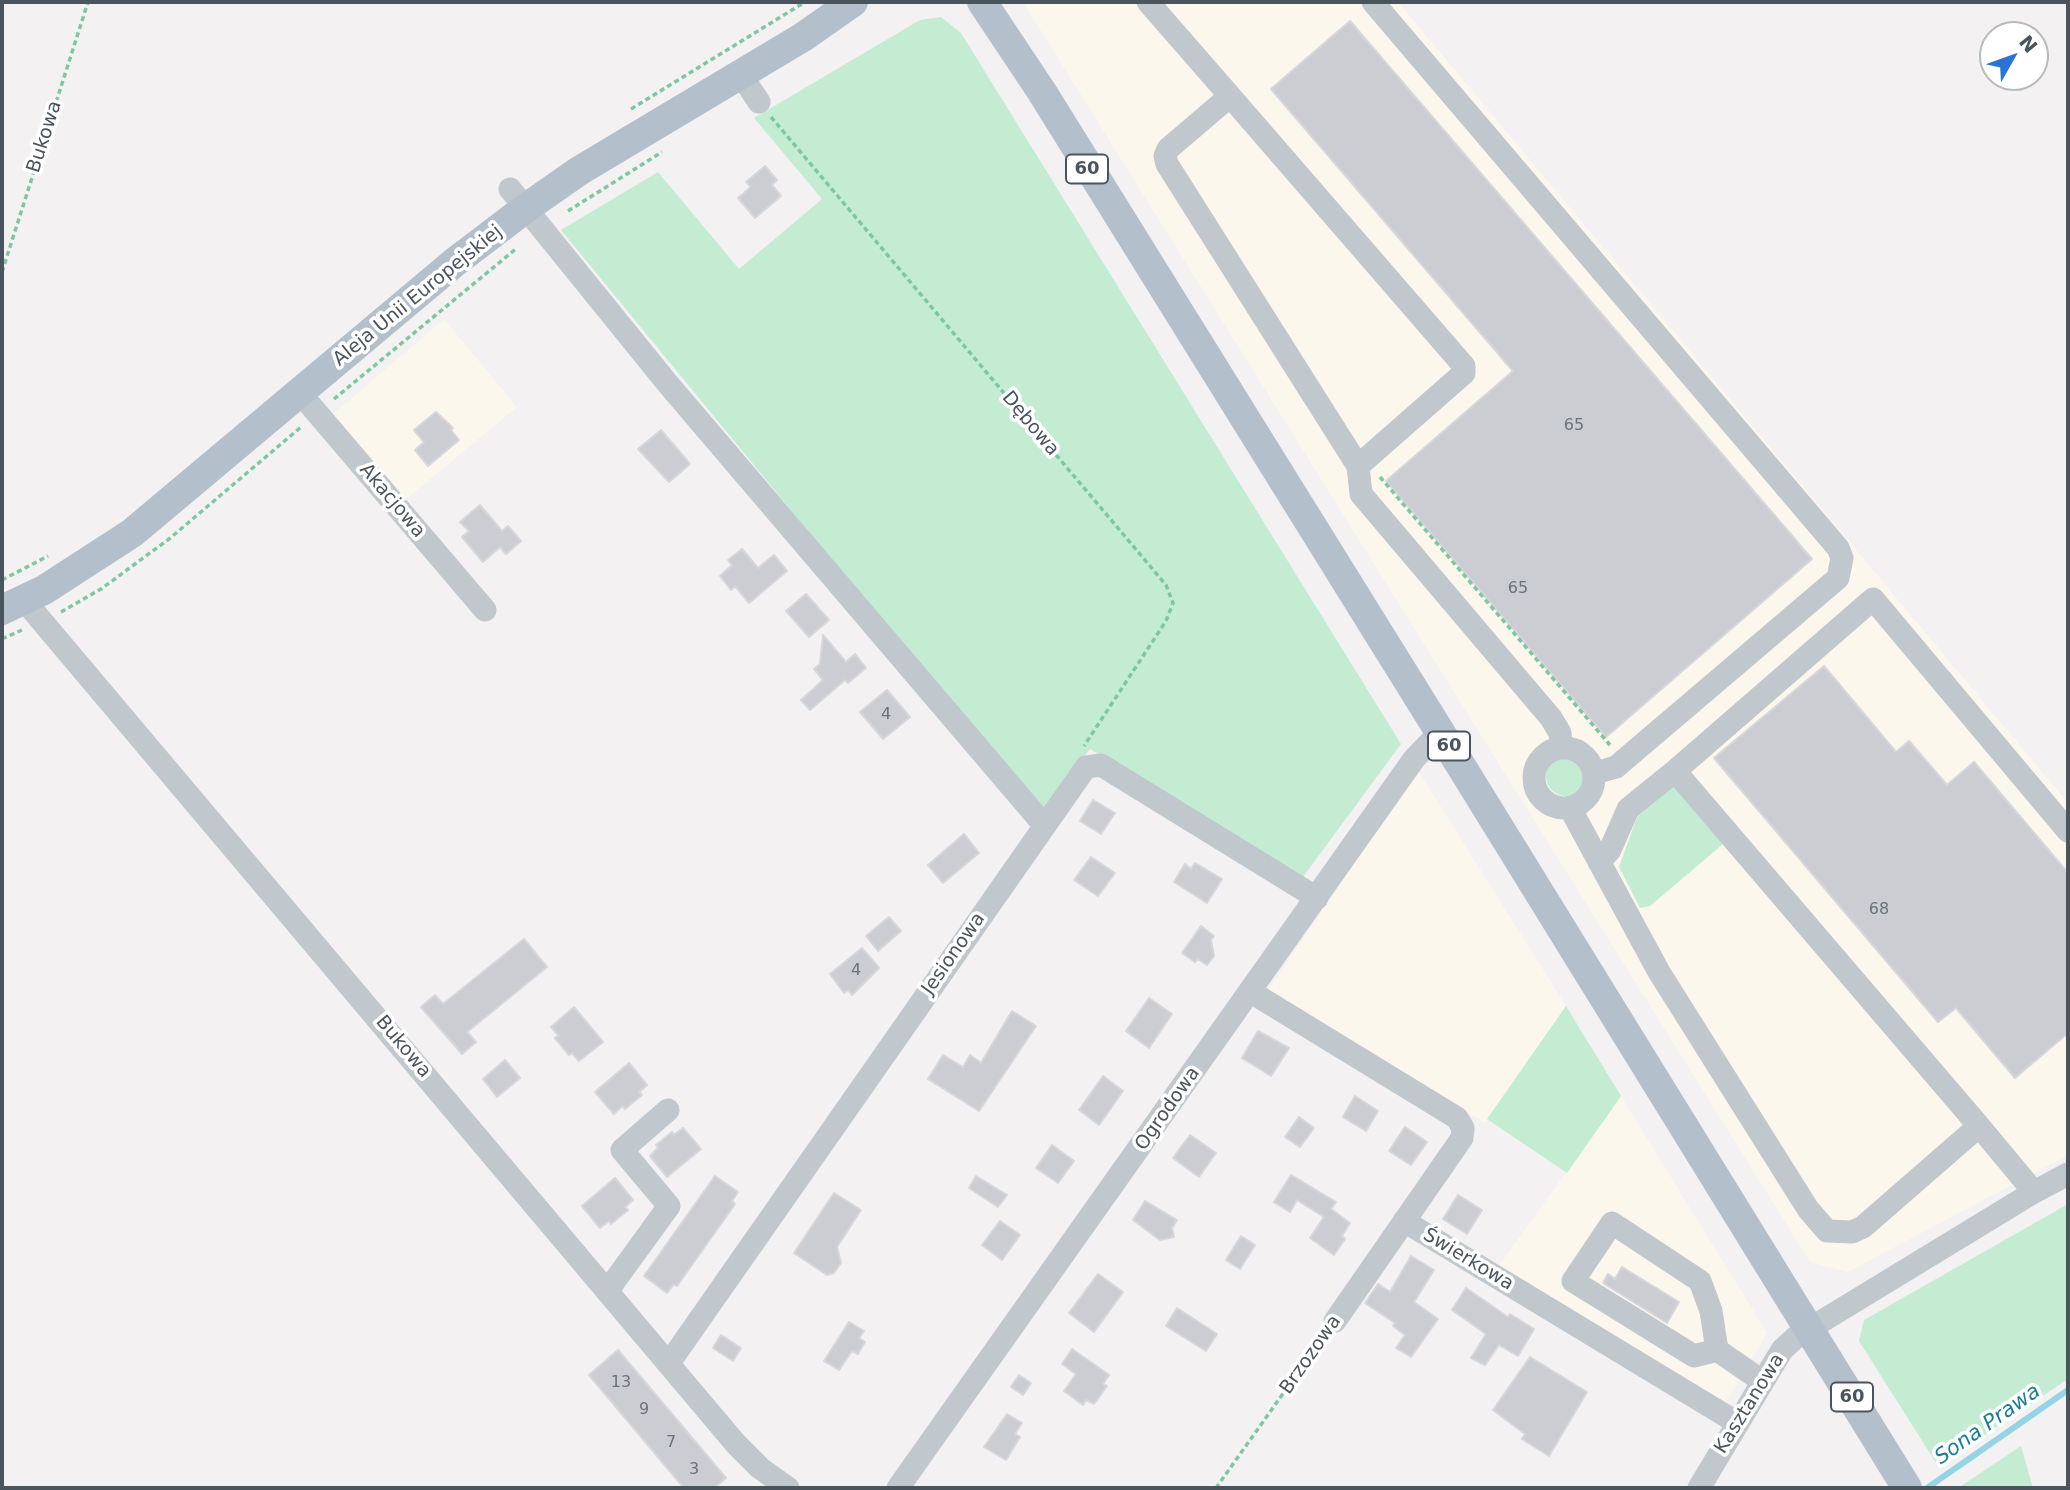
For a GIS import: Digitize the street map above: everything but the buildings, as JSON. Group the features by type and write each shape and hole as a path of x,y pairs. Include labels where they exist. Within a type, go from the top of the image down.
{"main road":[{"name":"60","path":"982,2 1042,92 1810,1327 1907,1488"},
{"name":"Aleja Unii Europejskiej","path":"10,596 89,564 132,533 455,262 518,199 579,171 741,75 854,3"}],"street":[{"path":"1147,2 1464,366 1464,373 1358,466"},
{"path":"1373,2 1838,548 1842,558 1838,578 1616,767 1595,773"},
{"path":"741,75 759,102"},
{"path":"1230,96 1168,149 1165,156 1167,164 1358,466 1360,494 1551,718 1560,733 1561,748"},
{"path":"518,199 668,384 1044,825"},
{"name":"Akacjowa","path":"300,393 485,610"},
{"name":"Bukowa","path":"10,596 608,1290 736,1444 760,1468 788,1488"},
{"path":"1599,862 1611,850 1628,810 1873,599 2068,831"},
{"name":"Ogrodowa","path":"898,1488 1414,759 1440,732"},
{"path":"1561,748 1576,750 1588,759 1595,773 1590,796 1570,808 1547,803 1534,783 1540,760 1549,752 1561,748"},
{"path":"1086,766 1101,765 1317,898"},
{"name":"Jesionowa","path":"669,1363 1086,766"},
{"path":"1675,771 2034,1192"},
{"path":"1570,808 1660,972 1808,1209 1827,1231 1852,1232 1863,1227 1979,1126"},
{"name":"Świerkowa","path":"1251,992 1457,1118 1463,1128 1462,1139 1404,1221 1736,1422"},
{"path":"608,1290 669,1206 622,1150 668,1110"},
{"name":"Kasztanowa","path":"1699,1488 1736,1422 1782,1350 1810,1327 2068,1174"},
{"name":"Brzozowa","path":"1335,1321 1404,1221"},
{"path":"1717,1350 1694,1356 1573,1281 1612,1223 1700,1281 1711,1311 1717,1350 1762,1381"}],"path":[{"name":"Bukowa","path":"2,272 88,2"},
{"name":"Dębowa","path":"759,102 1166,585 1173,603 1166,621 1083,744 1086,766"},
{"path":"1358,466 1380,476 1623,761"},
{"path":"2,574 10,596"},
{"name":"Brzozowa","path":"1216,1488 1335,1321"}],"shaded area":[{"path":"1023,2 1398,2 2068,803 2068,1155 1848,1272 1810,1262"},
{"path":"444,319 517,407 404,501 332,415"},
{"path":"1418,770 1566,1006 1485,1123 1267,992"},
{"path":"1621,1096 1767,1333 1724,1406 1498,1267"}],"green space":[{"path":"941,17 961,33 1401,744 1303,877 1090,749 1042,816 561,230 658,172 739,269 822,199 754,118 920,20"},
{"path":"1566,756 1580,762 1586,776 1580,790 1566,796 1552,790 1546,776 1552,762"},
{"path":"1675,785 1723,844 1650,906 1640,908 1619,867 1637,817"},
{"path":"1566,1006 1621,1096 1567,1173 1487,1119"},
{"path":"2068,1204 2068,1379 1938,1466 1859,1341 1864,1320"},
{"path":"2021,1446 2033,1488 1958,1488"}],"waterway":[{"name":"Sona Prawa","path":"1927,1488 2068,1390"}]}
